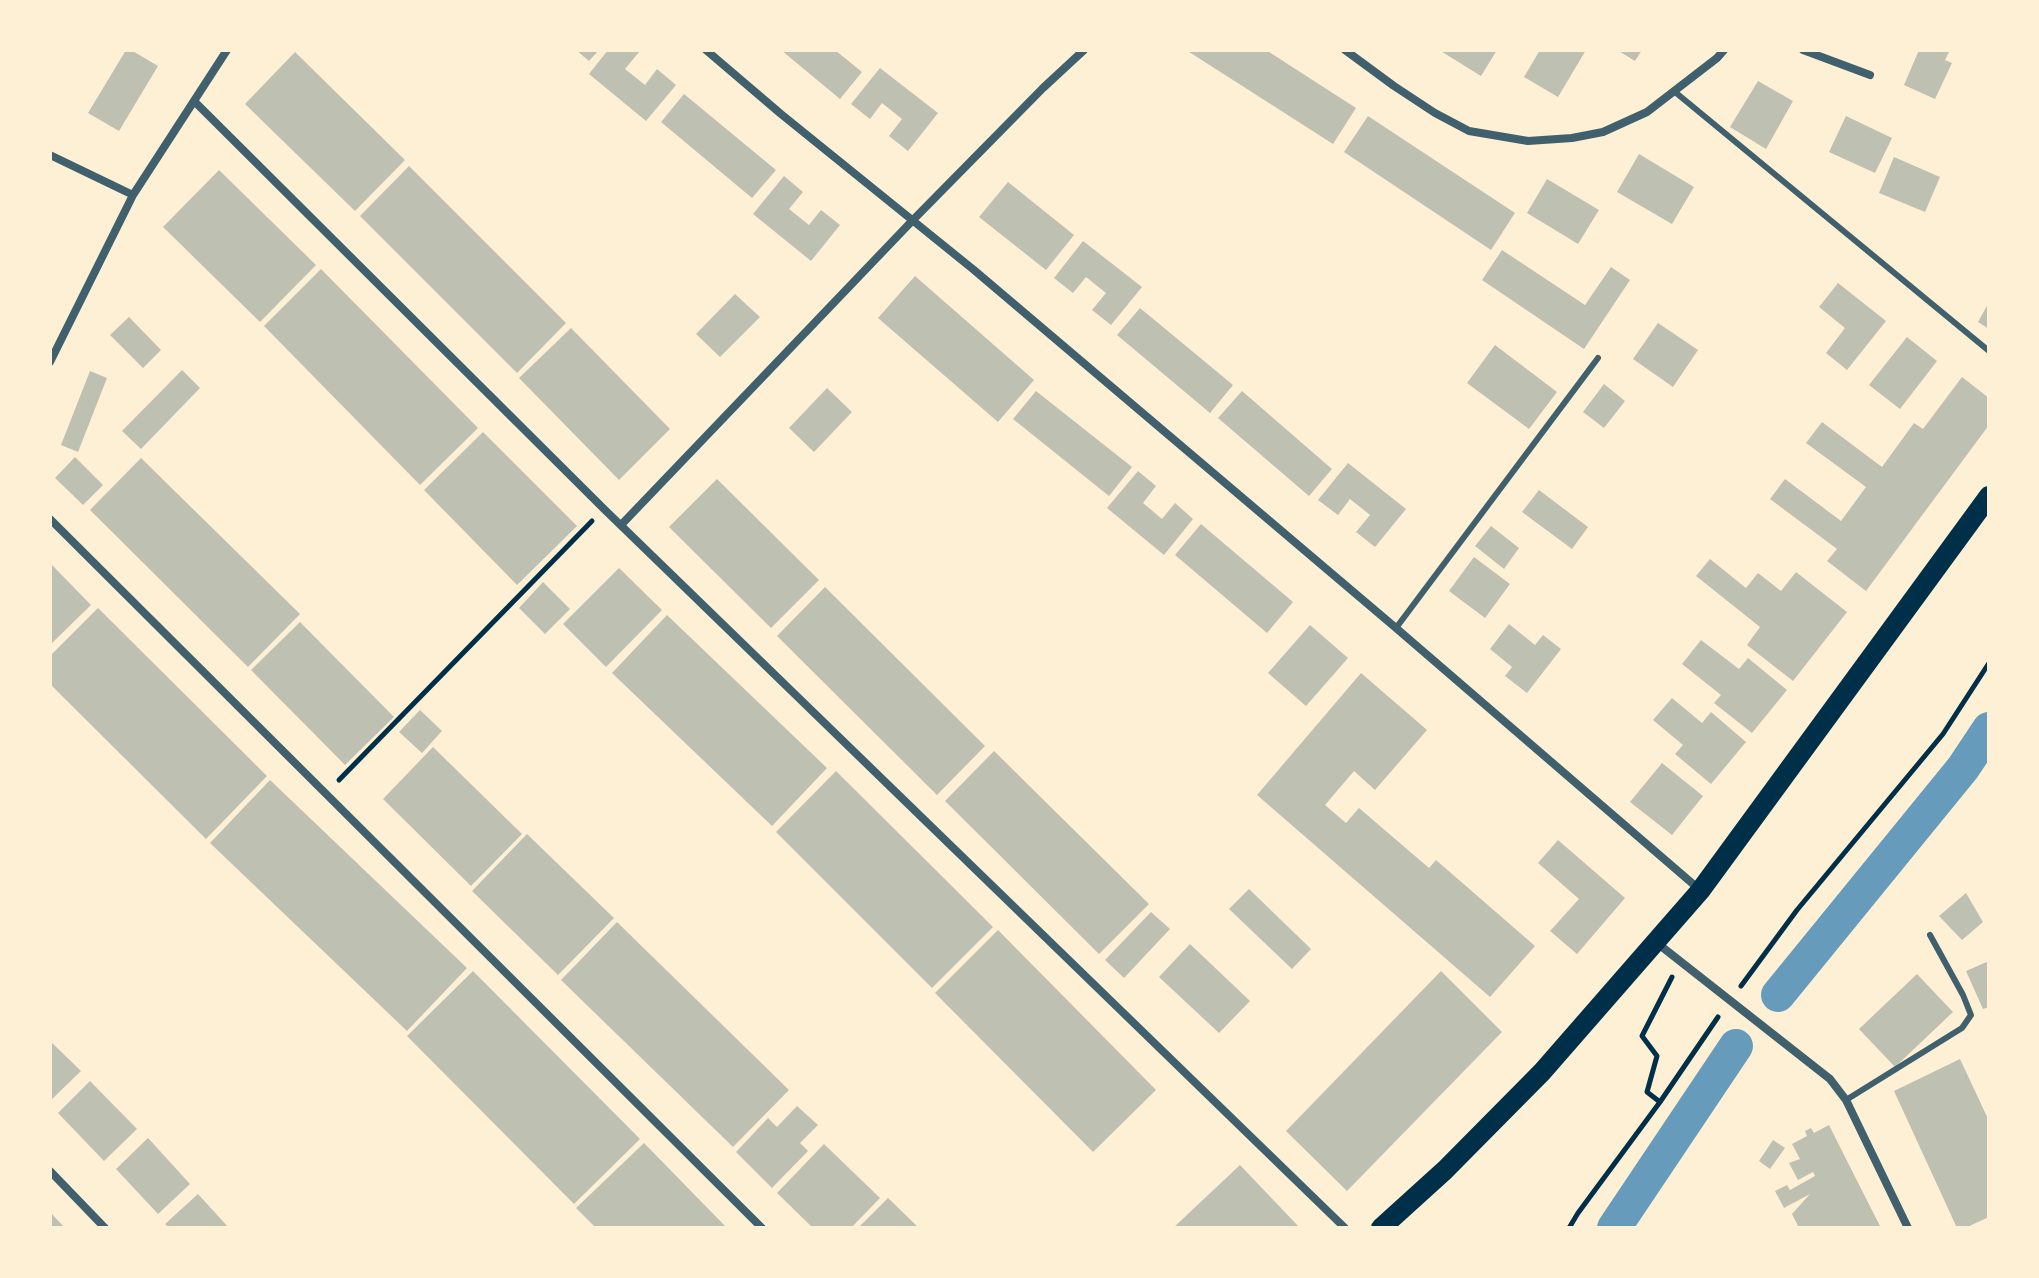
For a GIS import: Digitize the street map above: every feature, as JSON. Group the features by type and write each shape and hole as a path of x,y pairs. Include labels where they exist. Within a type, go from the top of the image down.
{"main road":[{"path":"1381,1228 1445,1170 1542,1072 1700,891 1989,496"}],"street":[{"path":"50,362 133,195 227,50"},
{"path":"706,50 974,270 1700,891"},
{"path":"622,524 912,221 1084,50"},
{"path":"1345,50 1425,107 1469,131 1528,141 1603,132 1647,112 1724,50"},
{"path":"1803,50 1870,75"},
{"path":"194,101 604,509 1345,1228"},
{"path":"50,155 133,195"},
{"path":"50,519 762,1228"},
{"path":"1657,942 1830,1079 1846,1100 1908,1228"},
{"path":"50,1171 105,1228"}],"lane":[{"path":"1675,92 1989,351"},
{"path":"1396,628 1598,358"},
{"path":"1846,1100 1962,1028 1971,1015 1969,1005 1930,935"}],"path":[{"path":"325,794 604,509"},
{"path":"1734,996 1797,910 1943,734 1989,663"},
{"path":"1660,1102 1647,1092 1657,1056 1642,1036 1680,962"},
{"path":"1569,1228 1725,1008"}],"building":[{"path":"126,50 158,66 119,131 88,113"},
{"path":"576,50 599,50 589,61"},
{"path":"608,50 639,52 625,69 645,85 657,69 676,85 646,121 589,74"},
{"path":"781,50 835,50 862,72 840,99"},
{"path":"1186,50 1266,50 1356,108 1333,144"},
{"path":"1439,50 1497,50 1481,76"},
{"path":"1540,50 1586,50 1558,97 1524,77"},
{"path":"1617,50 1642,50 1635,61"},
{"path":"1919,50 1950,50 1945,60 1952,63 1935,99 1904,85"},
{"path":"295,52 405,160 355,211 245,104"},
{"path":"880,68 938,113 908,151 889,136 902,119 882,103 870,119 851,104"},
{"path":"1758,81 1793,101 1766,149 1730,127"},
{"path":"684,94 776,170 752,198 661,122"},
{"path":"1368,116 1515,213 1491,250 1344,152"},
{"path":"1846,116 1892,138 1875,173 1829,152"},
{"path":"1639,154 1694,187 1672,224 1617,192"},
{"path":"1894,157 1940,177 1925,212 1879,193"},
{"path":"409,166 566,323 517,373 360,216"},
{"path":"219,170 316,265 260,322 163,227"},
{"path":"784,176 803,192 789,209 809,225 821,210 840,225 811,261 753,214"},
{"path":"1547,179 1599,210 1578,244 1527,213"},
{"path":"1008,182 1074,235 1046,270 979,217"},
{"path":"1083,241 1142,287 1111,325 1092,310 1106,293 1086,277 1073,293 1054,278"},
{"path":"1502,250 1585,305 1611,267 1630,280 1584,349 1482,280"},
{"path":"321,269 478,428 420,485 264,326"},
{"path":"915,276 1034,380 998,422 878,318"},
{"path":"1838,283 1886,321 1847,370 1826,353 1845,328 1819,307"},
{"path":"735,294 760,317 720,357 696,334"},
{"path":"1989,302 1989,329 1978,322"},
{"path":"1140,308 1233,385 1210,413 1117,335"},
{"path":"129,317 161,350 143,368 110,335"},
{"path":"1658,323 1698,350 1673,387 1633,359"},
{"path":"571,328 670,429 619,480 519,378"},
{"path":"1907,337 1937,361 1900,409 1869,385"},
{"path":"1495,345 1557,392 1529,429 1467,383"},
{"path":"182,370 200,388 141,449 122,431"},
{"path":"90,371 107,378 78,452 61,445"},
{"path":"1962,377 1989,398 1989,425 1866,591 1827,561 1837,549 1770,499 1785,479 1841,521 1866,487 1806,443 1822,422 1882,467 1914,423 1923,429"},
{"path":"1604,384 1625,401 1604,428 1583,412"},
{"path":"827,388 852,412 814,452 789,428"},
{"path":"1036,391 1132,467 1109,496 1013,419"},
{"path":"1242,391 1332,469 1309,496 1218,418"},
{"path":"483,432 577,526 517,585 424,490"},
{"path":"75,457 103,485 83,505 55,478"},
{"path":"141,458 300,614 248,667 90,510"},
{"path":"1348,463 1406,509 1375,547 1356,532 1370,515 1350,499 1338,515 1318,500"},
{"path":"1138,471 1156,486 1143,503 1162,519 1175,503 1193,519 1164,555 1107,508"},
{"path":"717,479 819,580 771,628 669,527"},
{"path":"1539,490 1588,527 1572,549 1522,512"},
{"path":"1201,524 1293,602 1267,633 1175,555"},
{"path":"1491,526 1519,548 1504,569 1475,546"},
{"path":"1474,557 1510,584 1485,618 1449,591"},
{"path":"1710,559 1746,588 1758,573 1781,591 1796,572 1847,612 1793,681 1747,645 1760,627 1696,576"},
{"path":"52,565 91,605 50,645 50,567"},
{"path":"619,568 662,610 606,667 563,624"},
{"path":"543,582 570,609 545,634 519,608"},
{"path":"825,587 985,746 937,795 777,636"},
{"path":"98,608 267,776 206,839 50,684 50,656"},
{"path":"667,615 827,768 772,826 612,673"},
{"path":"300,622 394,717 345,765 251,670"},
{"path":"1509,624 1535,645 1543,635 1561,649 1527,693 1505,676 1512,667 1490,649"},
{"path":"1310,625 1348,658 1306,706 1268,673"},
{"path":"1701,640 1739,669 1748,658 1787,690 1752,733 1714,703 1721,695 1682,664"},
{"path":"1361,673 1427,730 1375,790 1354,771 1325,805 1346,823 1359,808 1429,868 1436,860 1535,946 1490,997 1257,795"},
{"path":"1672,698 1702,723 1711,712 1746,742 1711,784 1675,754 1683,745 1653,720"},
{"path":"420,710 442,731 422,753 399,732"},
{"path":"433,747 522,834 471,886 383,799"},
{"path":"994,751 1149,904 1099,954 945,801"},
{"path":"1662,763 1703,796 1672,835 1630,802"},
{"path":"836,771 993,927 932,988 776,832"},
{"path":"270,780 467,968 407,1031 210,843"},
{"path":"527,834 614,918 558,975 472,891"},
{"path":"1558,840 1625,898 1577,954 1550,931 1579,899 1538,863"},
{"path":"1249,889 1311,949 1292,969 1229,909"},
{"path":"1966,893 1983,922 1962,940 1939,916"},
{"path":"1151,912 1170,929 1124,978 1105,960"},
{"path":"617,922 789,1090 733,1147 561,980"},
{"path":"998,930 1156,1090 1093,1152 935,993"},
{"path":"1190,944 1250,1001 1219,1033 1159,977"},
{"path":"1989,961 1989,1007 1983,1009 1966,971"},
{"path":"473,971 640,1139 574,1204 407,1036"},
{"path":"1441,971 1502,1032 1347,1191 1286,1131"},
{"path":"1917,974 1953,1012 1895,1067 1859,1029"},
{"path":"50,1041 81,1071 50,1101"},
{"path":"1960,1059 1989,1121 1989,1217 1965,1228 1957,1228 1894,1091"},
{"path":"90,1081 137,1129 104,1161 58,1113"},
{"path":"797,1106 818,1125 800,1143 808,1151 772,1188 736,1152 768,1118 777,1127"},
{"path":"1829,1125 1881,1228 1799,1228 1792,1214 1810,1194 1784,1208 1775,1191 1787,1185 1790,1190 1815,1176 1813,1172 1798,1180 1789,1163 1800,1159 1792,1144 1807,1136 1805,1131 1811,1128 1814,1133"},
{"path":"148,1138 190,1184 158,1214 116,1169"},
{"path":"1773,1140 1785,1148 1770,1169 1759,1161"},
{"path":"644,1143 727,1228 596,1228 576,1208"},
{"path":"824,1144 880,1198 851,1228 813,1228 777,1193"},
{"path":"1240,1165 1300,1228 1173,1228"},
{"path":"198,1194 229,1228 169,1228 165,1224"},
{"path":"888,1198 919,1228 858,1228"},
{"path":"50,1212 65,1228 50,1228"}],"waterway":[{"path":"1778,995 1963,768 1989,729"},
{"path":"1614,1228 1736,1046"}]}
